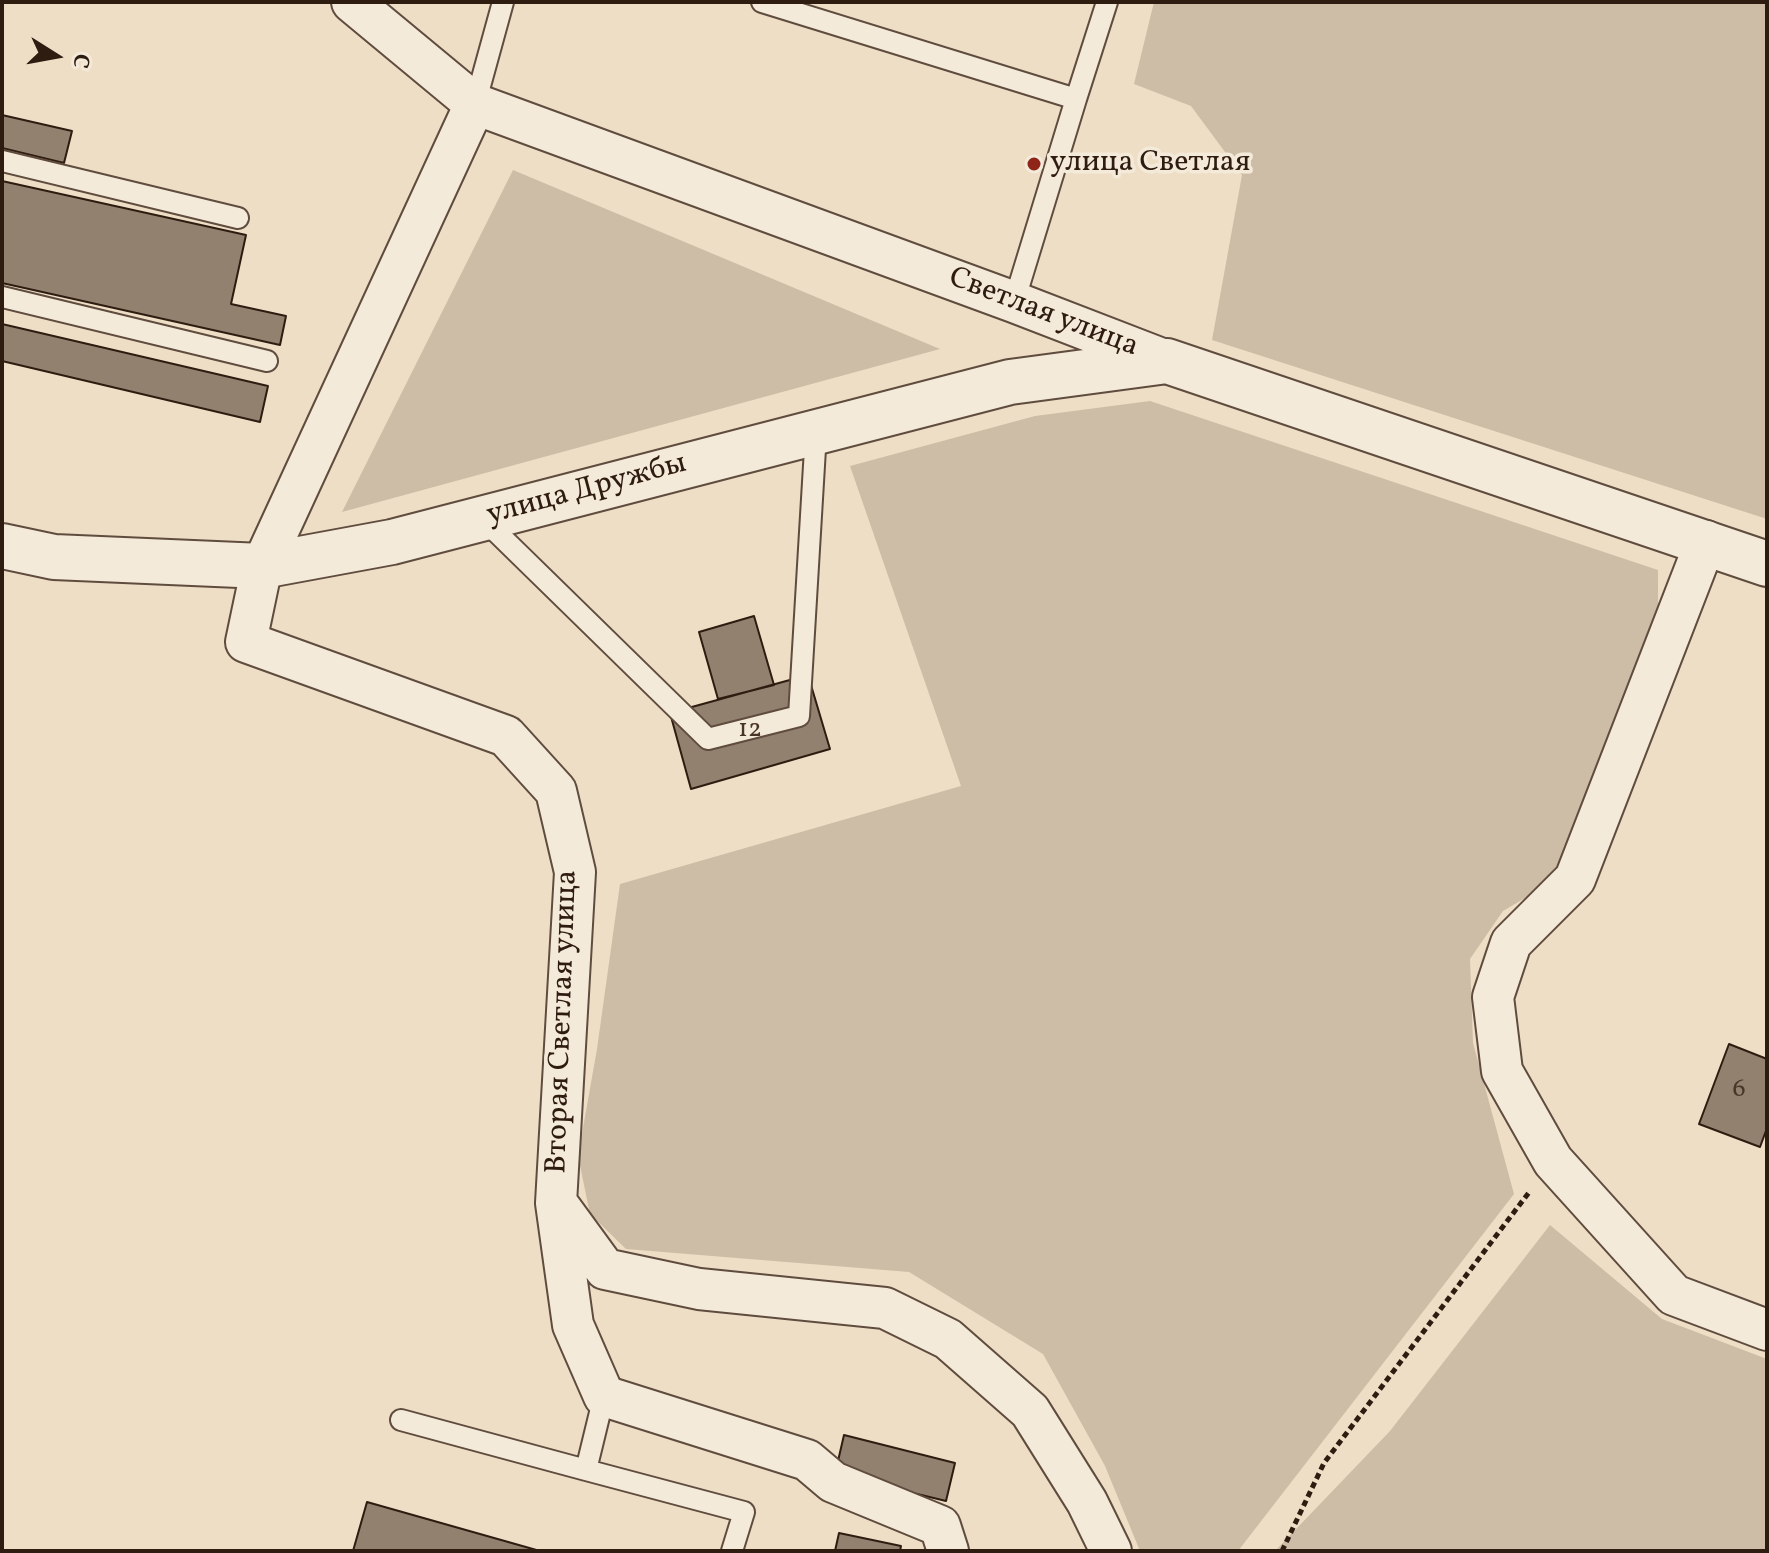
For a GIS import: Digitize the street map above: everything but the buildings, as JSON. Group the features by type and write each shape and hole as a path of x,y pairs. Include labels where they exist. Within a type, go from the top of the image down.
{"street":[{"name":"Светлая улица","path":"352,2 475,104 1167,361 1767,564"},
{"path":"262,566 475,104"},
{"name":"улица Дружбы","path":"2,546 54,557 262,566 392,542 1010,382 1167,361"},
{"path":"1706,541 1575,879 1511,943 1493,997 1502,1071 1553,1161 1674,1295 1767,1330"},
{"name":"Вторая Светлая улица","path":"262,566 246,642 506,736 556,791 575,872 556,1203 573,1325 604,1396"},
{"name":"Вторая Светлая улица","path":"556,1203 605,1269 699,1289 885,1308 948,1339 1030,1411 1087,1502 1111,1551"},
{"path":"604,1396 807,1460 833,1482 940,1526 948,1551"}],"lane":[{"path":"475,104 503,2"},
{"path":"762,2 1076,99"},
{"path":"1014,302 1107,2"},
{"path":"2,161 238,218"},
{"path":"2,297 267,361"},
{"path":"482,518 708,739 799,716 816,432"},
{"path":"586,1470 604,1396"},
{"path":"401,1420 744,1512 732,1551"}],"path":[{"path":"1282,1551 1324,1463 1553,1161"}],"shaded area":[{"path":"1154,2 1767,2 1767,519 1212,340 1242,175 1191,106 1134,84"},
{"path":"513,170 940,349 342,512"},
{"path":"1150,401 1658,570 1658,619 1566,874 1503,911 1470,959 1473,1043 1514,1194 1238,1551 1140,1551 1105,1466 1043,1354 909,1272 626,1249 590,1214 578,1156 597,1049 620,884 961,786 850,466 1035,416"},
{"path":"1550,1225 1662,1319 1767,1359 1767,1551 1275,1551 1390,1431"}],"place":[{"name":"улица Светлая","path":"1034,164"}]}
